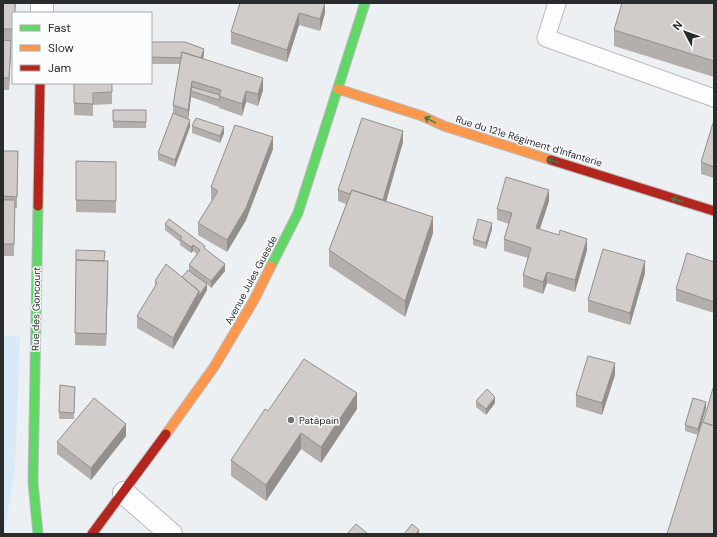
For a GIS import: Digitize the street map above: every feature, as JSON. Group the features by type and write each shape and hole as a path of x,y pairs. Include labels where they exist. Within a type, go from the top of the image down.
{"street":[{"name":"Avenue Jules Guesde","path":"92,534 124,493 214,367 254,300 298,213 365,3"},
{"name":"Rue des Goncourt","path":"38,534 33,482 40,84"},
{"name":"Rue du 121e Régiment d'Infanterie","path":"338,89 422,116 444,126 714,211"},
{"path":"124,493 171,534"}],"lane":[{"path":"557,3 546,38 714,98"}],"shaded area":[{"path":"3,335 20,337 15,470 4,534"}],"building":[{"path":"3,3 15,3 15,12 12,12 12,29 3,29"},
{"path":"240,3 325,3 320,19 299,13 287,50 231,32"},
{"path":"622,3 714,3 714,61 614,30"},
{"path":"3,40 11,41 9,78 3,78"},
{"path":"152,42 185,42 204,49 201,58 182,52 181,58 152,57"},
{"path":"182,52 263,78 258,94 246,91 242,104 219,96 221,90 192,81 188,110 173,105"},
{"path":"74,84 112,84 112,92 93,93 93,104 74,103"},
{"path":"192,87 220,95 219,100 191,91"},
{"path":"113,110 146,110 146,122 113,121"},
{"path":"173,113 190,120 175,160 158,153"},
{"path":"196,118 224,127 220,136 192,126"},
{"path":"362,118 403,131 383,200 352,190 350,194 338,190"},
{"path":"713,123 714,124 714,167 701,162"},
{"path":"235,125 273,137 246,208 227,240 198,223 218,191 211,187"},
{"path":"3,151 18,151 17,197 3,196"},
{"path":"76,161 116,162 116,201 76,200"},
{"path":"506,177 549,190 536,228 559,235 560,230 587,239 575,280 547,272 543,282 523,275 531,248 504,239 512,213 497,209"},
{"path":"352,190 433,217 405,301 329,250"},
{"path":"3,200 15,200 14,244 3,244"},
{"path":"169,219 205,246 204,248 225,264 211,281 189,265 200,250 193,245 191,247 180,239 182,237 165,224"},
{"path":"478,219 492,223 486,243 473,239"},
{"path":"603,249 645,261 630,313 588,300"},
{"path":"76,250 105,251 104,261 76,260"},
{"path":"687,253 714,262 714,302 676,289"},
{"path":"76,260 108,261 106,334 75,333"},
{"path":"166,264 199,291 173,338 137,316 157,283 155,281"},
{"path":"188,270 207,284 199,296 199,291 182,277"},
{"path":"588,356 615,363 602,403 576,395"},
{"path":"304,359 357,393 321,447 301,433 266,485 231,460 265,409 268,411"},
{"path":"60,385 75,387 74,413 59,412"},
{"path":"714,385 714,426 703,422"},
{"path":"487,389 495,397 486,409 476,401"},
{"path":"94,398 126,424 91,468 57,442"},
{"path":"693,398 706,402 698,429 685,425"},
{"path":"702,422 714,426 714,534 667,534"},
{"path":"356,524 368,534 347,534"},
{"path":"412,524 419,530 416,534 404,534"}],"traffic: fast":[{"path":"271,266 298,213 365,3"},
{"path":"38,206 33,482 38,534"}],"traffic: slow":[{"path":"338,89 422,116 444,126 551,160"},
{"path":"166,434 214,367 254,300 271,266"}],"traffic: jam":[{"path":"38,206 40,84"},
{"path":"551,160 714,211"},
{"path":"92,534 166,434"}],"place":[{"name":"Patàpain","path":"291,420"}]}
